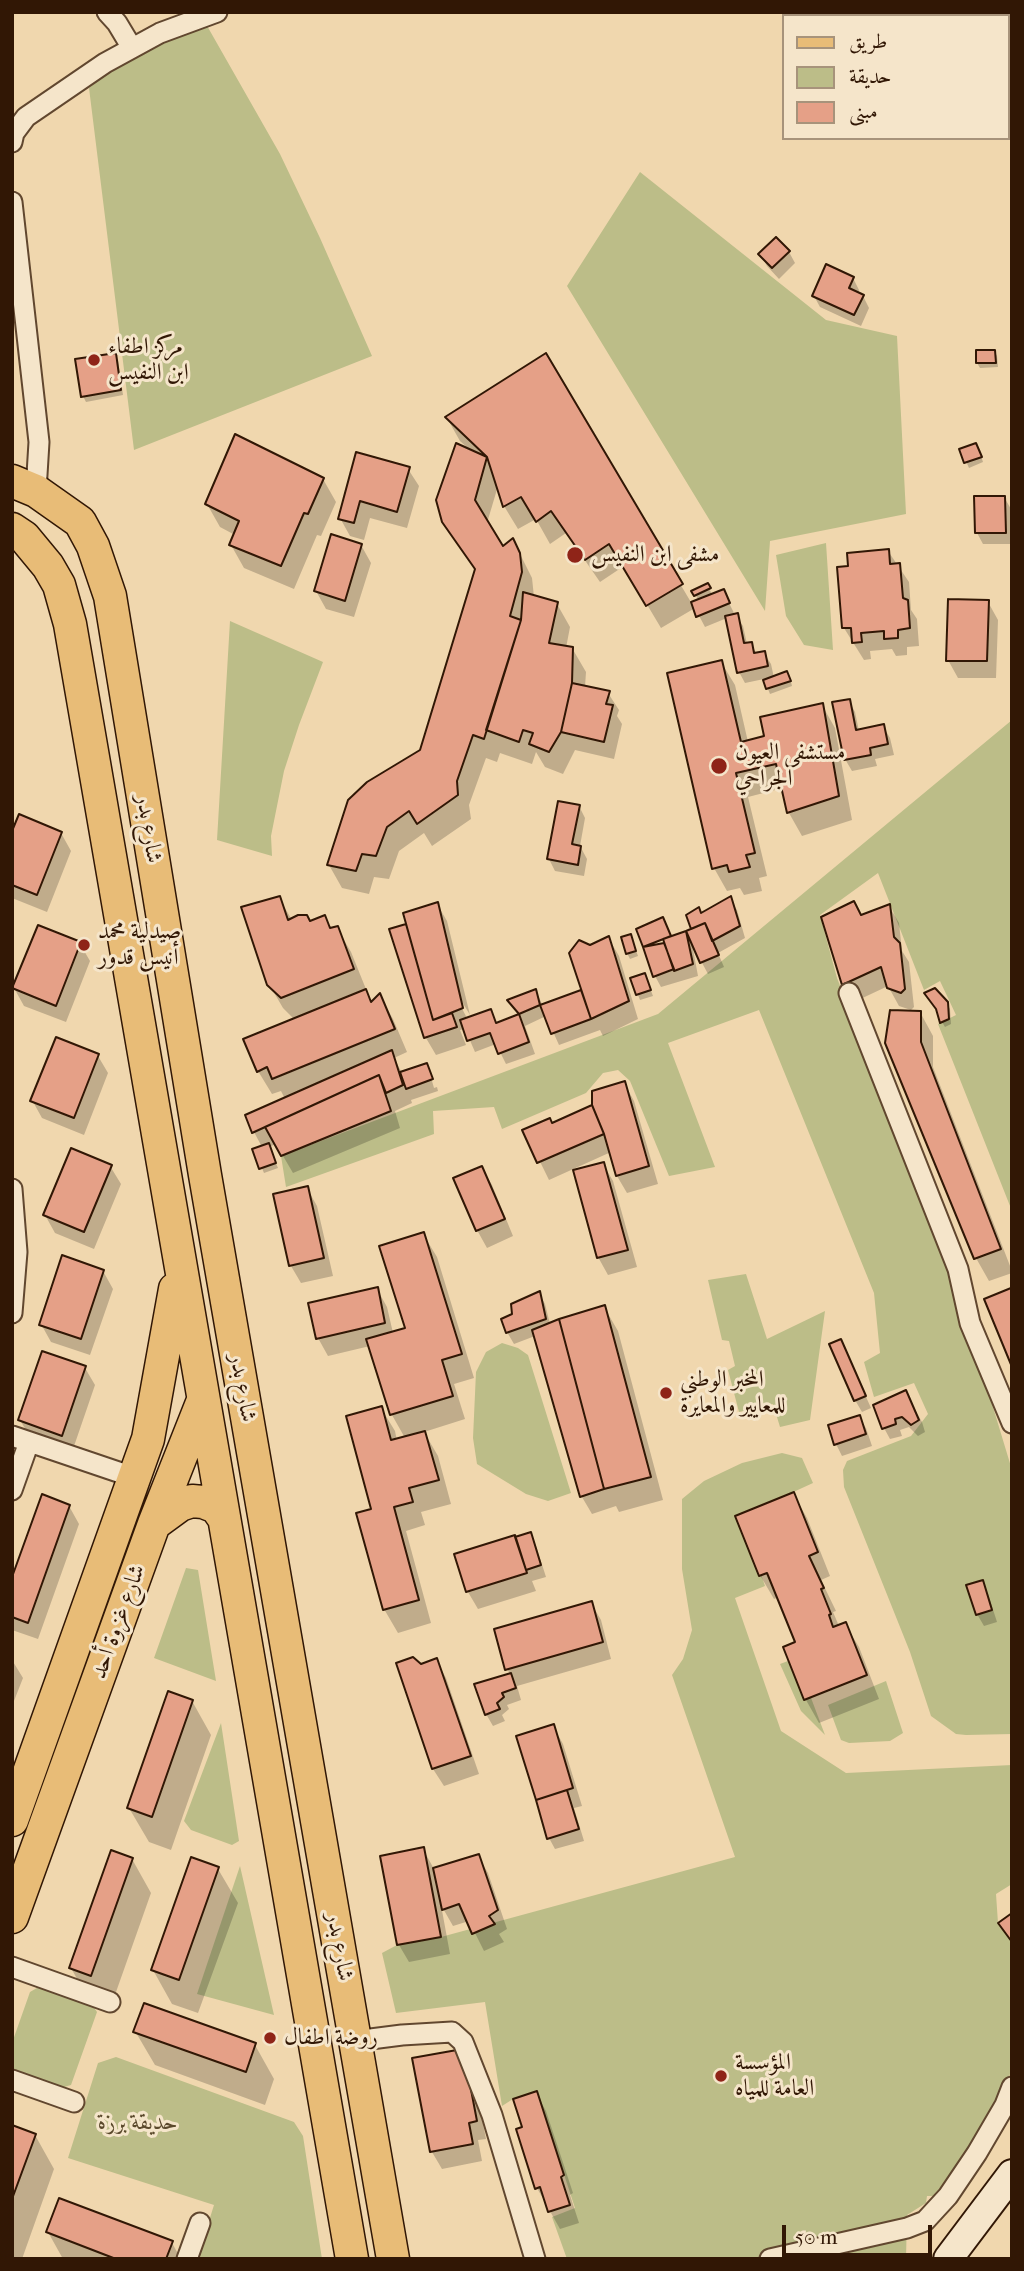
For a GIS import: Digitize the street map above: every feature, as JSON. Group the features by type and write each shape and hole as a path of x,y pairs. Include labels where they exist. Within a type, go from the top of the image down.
{"main road":[{"path":"24,486 80,522"},
{"path":"18,533 43,521 68,518 80,522"},
{"name":"شارع بدر","path":"80,522 93,545 110,596 232,1331 393,2259"},
{"name":"شارع بدر","path":"18,533 48,566 66,604 352,2259"},
{"path":"66,604 90,607 110,596"},
{"name":"شارع غزوة أحد","path":"12,1820 148,1439 176,1284 173,1229"},
{"name":"شارع غزوة أحد","path":"12,1917 154,1524 232,1331"},
{"path":"148,1439 172,1410 203,1400 225,1401 245,1407"},
{"path":"154,1524 180,1504 192,1500 216,1507 223,1517"},
{"path":"948,2259 1012,2174"}],"street":[{"path":"107,12 132,48"},
{"path":"12,142 26,117 40,105 105,63 160,33 217,12"},
{"path":"12,202 39,442 24,486"},
{"path":"849,993 958,1269 970,1323 1012,1423"},
{"path":"12,1189 17,1252 12,1312"},
{"path":"12,1490 21,1439 136,1478"},
{"path":"12,1967 110,2002"},
{"path":"355,2041 452,2032 463,2042 492,2115 535,2259"},
{"path":"12,2080 74,2102"},
{"path":"771,2259 907,2228 925,2221 948,2196 977,2153 1005,2105 1012,2087"},
{"path":"187,2259 200,2223"}],"green space":[{"path":"206,24 280,154 372,356 134,450 89,88 130,54"},
{"path":"640,172 826,320 897,336 906,514 770,541 765,611 567,286"},
{"path":"826,543 833,650 804,645 786,616 776,555"},
{"path":"230,621 323,662 284,771 271,836 272,856 217,840"},
{"path":"1012,720 1012,1211 938,1024 956,1015 940,981 924,990 878,873 820,915 837,978 947,1255 1012,1470 1012,1734 966,1735 956,1734 931,1716 910,1652 844,1487 843,1470 847,1461 911,1436 928,1414 914,1383 874,1397 864,1362 880,1353 874,1293 759,1010 668,1043 715,1167 669,1176 630,1081 618,1070 603,1073 586,1093 502,1129 494,1107 433,1111 434,1134 286,1187 281,1156 658,1014"},
{"path":"746,1274 767,1339 825,1311 810,1420 780,1427 773,1404 739,1412 728,1370 735,1366 729,1341 722,1340 708,1280"},
{"path":"502,1343 518,1348 528,1355 571,1493 548,1501 526,1494 477,1464 473,1438 476,1372 486,1352"},
{"path":"782,1453 802,1458 813,1483 741,1516 765,1586 735,1598 781,1731 846,1773 1012,1765 1012,1884 996,1894 998,1923 1012,1942 1011,2072 980,2135 952,2174 933,2196 927,2196 926,2203 907,2215 906,2259 567,2259 552,2217 575,2208 537,2092 513,2099 502,2106 485,2002 396,2013 382,1953 397,1945 441,1937 735,1857 672,1675 683,1659 692,1630 682,1569 682,1499 704,1481 742,1463"},
{"path":"186,1568 198,1570 216,1681 154,1658"},
{"path":"796,1658 825,1735 801,1711 780,1664"},
{"path":"886,1681 903,1733 890,1741 849,1743 841,1740 828,1705"},
{"path":"221,1723 239,1841 232,1845 191,1830 184,1821"},
{"path":"240,1866 274,2015 197,1994"},
{"path":"42,1985 91,2003 97,2012 71,2085 57,2089 12,2072 12,2043 30,1992"},
{"name":"حديقة برزة","path":"116,2057 294,2122 303,2136 322,2259 206,2259 198,2256 214,2205 68,2158 98,2063"}],"building":[{"path":"942,12 991,12 990,14"},
{"path":"776,237 790,251 772,268 758,254"},
{"path":"826,264 854,277 849,288 864,295 854,315 812,296"},
{"path":"976,350 995,350 996,363 976,363"},
{"path":"116,353 121,390 81,397 75,359"},
{"path":"546,353 683,584 646,606 609,544 585,560 551,511 536,522 521,497 503,507 487,457 445,417"},
{"path":"235,434 324,478 308,514 304,513 281,566 229,545 239,521 205,504"},
{"path":"456,443 487,457 475,500 503,546 513,538 520,553 522,572 510,616 521,620 484,739 473,735 457,781 458,795 417,824 409,811 387,827 376,856 362,854 356,871 327,865 348,800 367,782 420,750 475,569 442,522 436,500"},
{"path":"976,443 982,457 964,463 959,449"},
{"path":"356,452 410,467 397,512 360,501 354,523 338,519"},
{"path":"974,496 1005,496 1006,533 975,533"},
{"path":"331,534 362,544 345,601 314,591"},
{"path":"889,549 890,564 900,563 903,598 908,600 910,628 898,630 898,638 884,639 884,631 861,633 862,642 852,643 851,628 842,628 837,567 848,566 847,553"},
{"path":"708,583 711,588 694,596 691,591"},
{"path":"724,589 730,603 696,617 691,602"},
{"path":"523,592 558,602 549,643 573,647 572,683 561,732 549,752 529,744 533,733 523,730 519,742 486,730 521,620"},
{"path":"948,599 989,600 987,661 946,661"},
{"path":"738,613 744,643 752,642 754,653 765,651 768,666 737,673 725,616"},
{"path":"722,660 741,742 764,736 760,717 823,703 839,796 787,813 776,764 736,773 755,853 746,855 750,867 729,872 727,865 712,869 667,673"},
{"path":"787,671 791,681 766,689 763,680"},
{"path":"572,683 610,691 606,704 613,705 604,742 561,732"},
{"path":"850,699 856,730 884,724 888,744 870,748 871,755 844,760 832,702"},
{"path":"558,801 580,805 572,844 581,846 578,865 547,859"},
{"path":"19,814 62,832 37,895 12,885 12,831"},
{"path":"280,896 288,920 298,915 307,915 310,921 325,915 330,928 338,926 354,969 281,998 267,985 241,907"},
{"path":"731,896 740,926 712,941 705,923 691,929 686,915 699,907 701,913"},
{"path":"854,901 861,915 890,904 894,937 900,943 905,989 901,993 887,988 881,967 842,985 821,917"},
{"path":"438,902 463,1008 433,1020 403,913"},
{"path":"663,917 671,936 643,947 636,929"},
{"path":"705,923 719,955 700,963 686,931"},
{"path":"406,924 433,1020 452,1013 457,1027 424,1038 389,929"},
{"path":"38,925 81,942 56,1006 12,988"},
{"path":"686,931 693,964 674,971 663,939"},
{"path":"631,934 636,951 626,954 621,937"},
{"path":"609,936 629,1001 591,1019 569,953 579,940 590,945"},
{"path":"664,943 674,969 653,977 643,947"},
{"path":"645,973 651,990 636,995 630,978"},
{"path":"935,988 948,1002 949,1019 940,1023 936,1009 924,993"},
{"path":"366,989 371,1002 380,993 395,1029 272,1079 267,1067 257,1072 243,1039"},
{"path":"536,989 540,1005 519,1014 507,1000"},
{"path":"581,990 591,1019 551,1034 540,1005"},
{"path":"491,1009 496,1023 519,1014 529,1042 498,1054 490,1033 467,1041 460,1020"},
{"path":"890,1010 921,1011 921,1042 1001,1249 974,1259 885,1043"},
{"path":"56,1037 99,1054 74,1118 30,1101"},
{"path":"392,1050 403,1085 386,1093 379,1075 252,1133 245,1115"},
{"path":"427,1063 433,1079 406,1089 400,1072"},
{"path":"379,1075 391,1111 281,1156 265,1127"},
{"path":"625,1081 649,1166 616,1176 592,1105 592,1091"},
{"path":"592,1105 604,1134 537,1163 522,1130 550,1118 552,1123"},
{"path":"269,1143 276,1163 259,1169 252,1149"},
{"path":"71,1148 112,1165 84,1232 43,1215"},
{"path":"604,1162 628,1250 597,1258 573,1170"},
{"path":"482,1166 505,1219 476,1231 453,1178"},
{"path":"308,1186 324,1258 289,1266 273,1194"},
{"path":"424,1232 462,1354 442,1360 453,1396 390,1415 366,1339 405,1328 379,1246"},
{"path":"62,1255 104,1270 81,1339 39,1325"},
{"path":"378,1287 385,1323 316,1339 308,1303"},
{"path":"1011,1288 1012,1291 1012,1367 984,1299"},
{"path":"540,1291 546,1319 506,1333 501,1319 512,1314 511,1304"},
{"path":"605,1305 651,1477 604,1489 559,1319"},
{"path":"559,1319 604,1489 580,1497 532,1330"},
{"path":"841,1339 866,1396 854,1401 829,1344"},
{"path":"42,1351 86,1366 62,1436 18,1420"},
{"path":"906,1390 919,1420 911,1425 902,1417 895,1419 896,1424 882,1429 873,1405"},
{"path":"382,1406 391,1440 425,1431 439,1480 409,1488 413,1502 394,1507 419,1600 383,1610 356,1513 371,1509 346,1416"},
{"path":"860,1415 866,1434 834,1445 828,1425"},
{"path":"794,1492 818,1552 809,1556 824,1588 821,1589 833,1627 846,1622 867,1675 804,1700 783,1647 795,1642 767,1573 759,1576 735,1516"},
{"path":"42,1494 70,1505 28,1623 12,1617 12,1577"},
{"path":"531,1532 541,1565 526,1570 515,1537"},
{"path":"515,1535 527,1573 466,1592 454,1554"},
{"path":"983,1580 992,1610 976,1615 966,1585"},
{"path":"592,1601 603,1642 505,1670 494,1629"},
{"path":"413,1657 421,1664 437,1658 471,1756 432,1769 396,1663"},
{"path":"511,1673 516,1688 502,1693 504,1697 497,1703 500,1709 485,1715 474,1684"},
{"path":"168,1691 193,1700 152,1817 127,1808"},
{"path":"554,1724 573,1788 536,1800 516,1736"},
{"path":"567,1790 579,1829 547,1839 536,1800"},
{"path":"424,1847 441,1937 397,1945 380,1856"},
{"path":"111,1850 133,1858 91,1976 69,1968"},
{"path":"479,1854 498,1910 489,1916 495,1924 472,1934 459,1904 442,1910 433,1868"},
{"path":"191,1857 219,1867 179,1980 151,1970"},
{"path":"1012,1913 1012,1942 998,1923"},
{"path":"144,2003 256,2043 246,2072 133,2032"},
{"path":"457,2050 464,2053 477,2121 469,2123 473,2144 430,2152 412,2058"},
{"path":"537,2091 564,2175 561,2177 570,2205 548,2212 540,2187 535,2189 516,2129 522,2127 513,2099"},
{"path":"12,2125 36,2134 12,2199"},
{"path":"59,2198 173,2241 166,2259 116,2259 46,2232"}],"place":[{"name":"مركز اطفاء ابن النفيس","path":"94,360"},
{"name":"مشفى ابن النفيس","path":"575,555"},
{"name":"مستشفى العيون الجراحي","path":"719,766"},
{"name":"صيدلية محمد أنيس قدور","path":"84,945"},
{"name":"المخبر الوطني للمعايير والمعايرة","path":"666,1393"},
{"name":"روضة اطفال","path":"270,2038"},
{"name":"المؤسسة العامة للمياه","path":"721,2076"}]}
